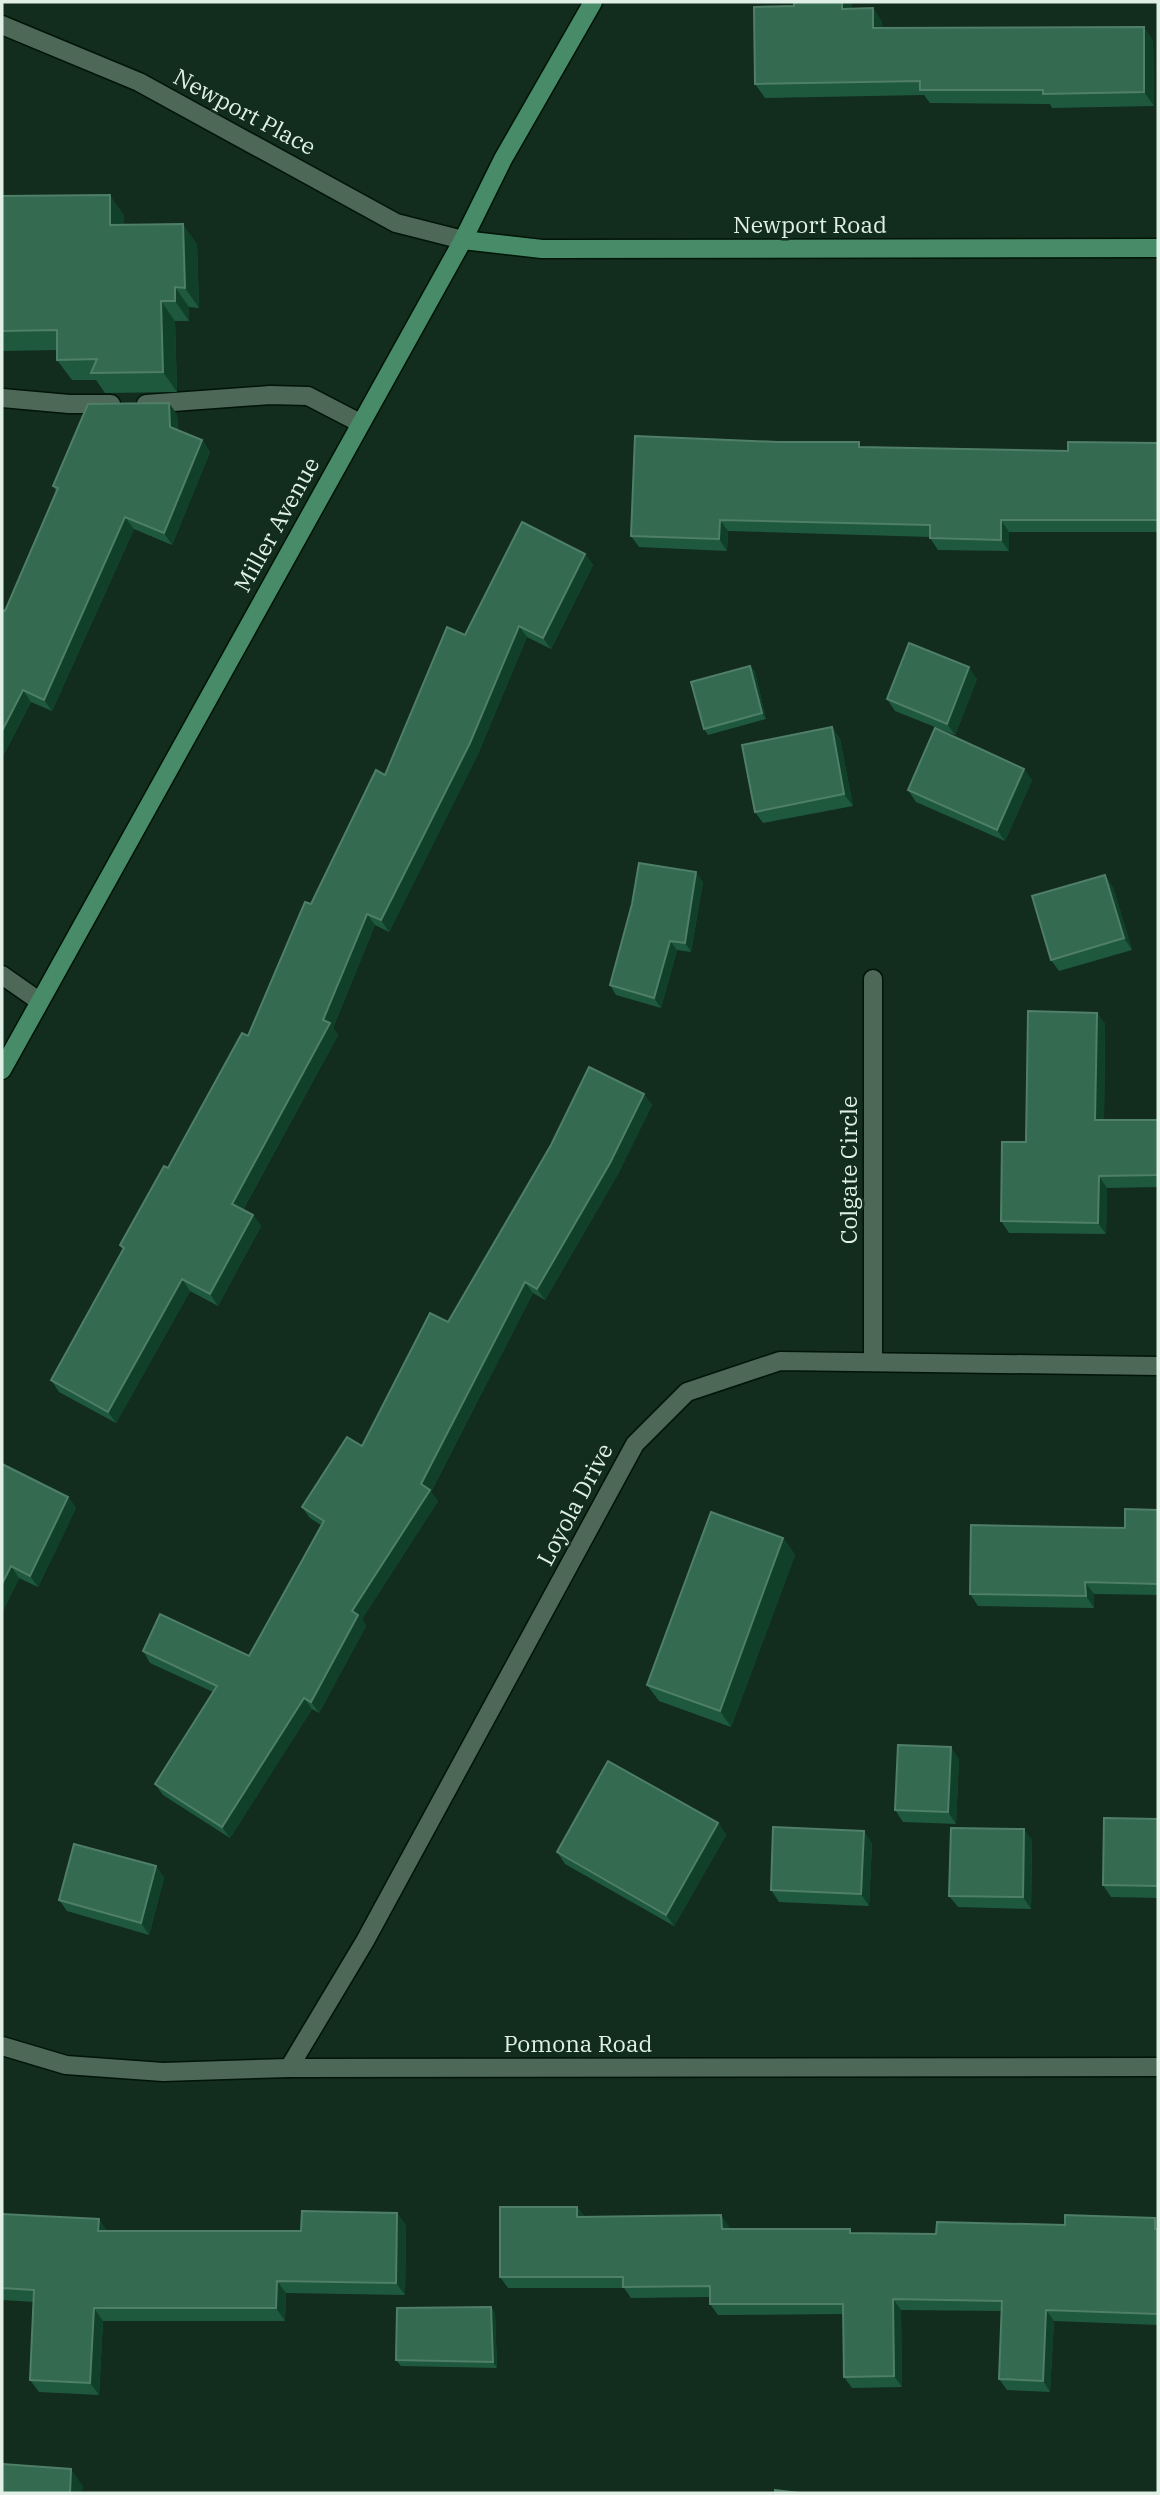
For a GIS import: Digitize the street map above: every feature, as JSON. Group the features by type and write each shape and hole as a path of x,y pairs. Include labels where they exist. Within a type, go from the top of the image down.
{"main road":[{"name":"Miller Avenue","path":"2,1070 463,240 503,159 593,2"},
{"name":"Newport Road","path":"463,240 542,249 1158,248"}],"street":[{"name":"Newport Place","path":"2,25 139,82 396,223 463,240"},
{"path":"2,398 69,404 166,404 270,395 308,396 359,423"},
{"path":"2,975 39,1001"},
{"name":"Colgate Circle","path":"873,979 873,1361"},
{"name":"Loyola Drive","path":"289,2068 365,1941 635,1444 687,1392 780,1361 1158,1366"},
{"name":"Pomona Road","path":"2,2046 66,2065 163,2072 289,2068 1158,2067"}],"building":[{"path":"794,2 842,2 842,9 873,8 873,28 1144,27 1144,92 1043,94 1043,90 920,90 920,81 755,84 754,7 794,6"},
{"path":"110,195 110,225 183,224 185,288 175,287 175,301 161,301 163,372 91,373 97,359 57,360 57,330 2,331 2,196"},
{"path":"169,403 170,427 202,440 164,533 125,517 44,700 23,690 2,731 2,610 5,611 58,488 53,486 88,404"},
{"path":"635,436 778,442 859,442 859,447 1068,451 1068,442 1158,443 1158,520 1001,520 1001,540 930,538 930,525 720,520 719,539 631,536"},
{"path":"522,522 585,554 543,638 519,626 470,743 381,920 367,914 323,1020 330,1023 232,1204 253,1215 210,1294 182,1279 108,1412 51,1380 124,1248 120,1245 164,1166 168,1168 242,1033 248,1036 305,902 311,904 376,770 385,775 447,627 465,635"},
{"path":"909,643 969,667 947,724 887,699"},
{"path":"750,666 762,713 704,729 691,682"},
{"path":"832,727 844,794 755,812 742,745"},
{"path":"935,728 1024,769 997,830 908,790"},
{"path":"639,863 696,872 685,943 670,941 654,998 610,985 632,904"},
{"path":"1105,875 1124,938 1051,960 1032,896"},
{"path":"1028,1011 1097,1013 1095,1120 1158,1120 1158,1175 1099,1176 1098,1223 1001,1221 1002,1142 1026,1142"},
{"path":"589,1067 644,1094 610,1163 537,1289 525,1282 421,1484 430,1490 352,1611 358,1615 311,1702 304,1698 222,1827 155,1784 217,1686 143,1651 160,1614 249,1656 324,1521 302,1507 347,1437 362,1446 430,1313 448,1322 551,1145"},
{"path":"2,1464 68,1497 30,1576 11,1566 2,1584"},
{"path":"1125,1509 1158,1510 1158,1584 1085,1582 1086,1596 970,1594 971,1525 1125,1528"},
{"path":"711,1512 783,1538 720,1711 647,1685"},
{"path":"898,1745 951,1747 948,1812 895,1810"},
{"path":"608,1761 718,1823 666,1915 557,1852"},
{"path":"1104,1818 1158,1819 1158,1886 1103,1885"},
{"path":"773,1827 864,1831 861,1894 771,1890"},
{"path":"951,1828 1024,1829 1023,1897 949,1896"},
{"path":"74,1844 156,1866 141,1923 59,1900"},
{"path":"500,2207 577,2207 577,2217 721,2215 722,2229 850,2229 850,2233 936,2234 937,2222 1065,2225 1065,2215 1155,2218 1155,2229 1158,2229 1158,2314 1046,2310 1043,2381 999,2379 1002,2301 893,2299 894,2376 844,2377 843,2304 710,2304 710,2286 623,2287 623,2277 500,2277"},
{"path":"302,2211 397,2213 396,2283 277,2281 276,2308 94,2308 90,2383 30,2380 34,2290 2,2288 2,2214 99,2219 98,2231 301,2231"},
{"path":"491,2307 493,2362 396,2360 397,2308"},
{"path":"2,2464 71,2469 70,2493 2,2493"},
{"path":"775,2490 799,2493 775,2493"}]}
